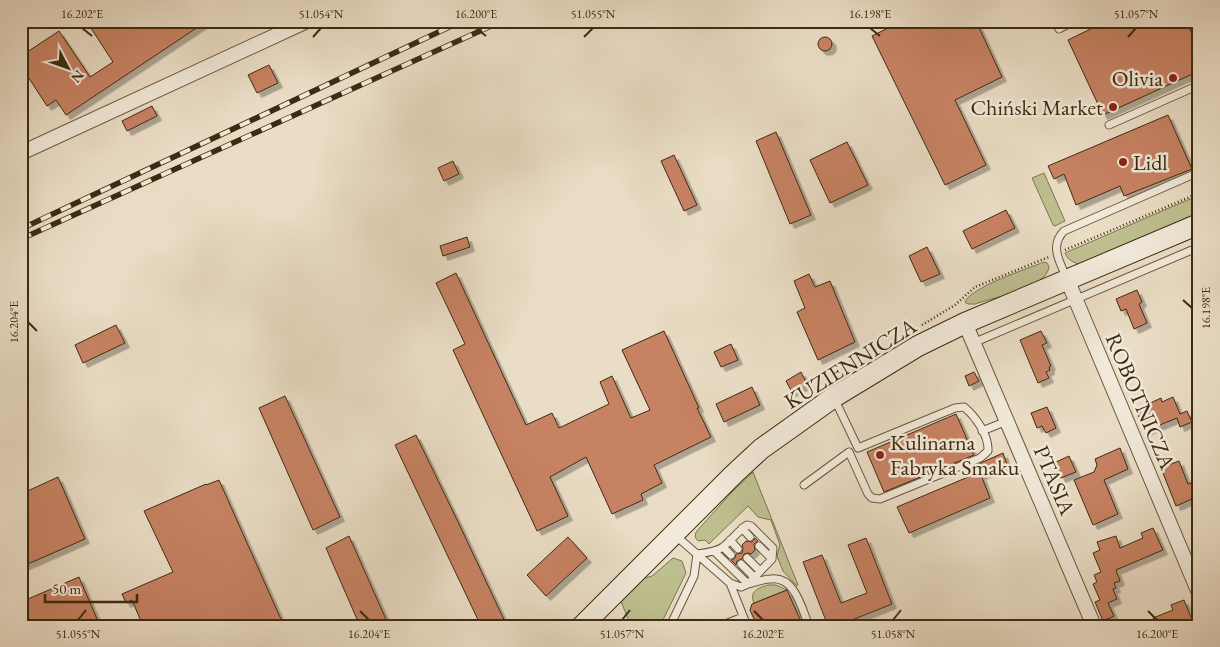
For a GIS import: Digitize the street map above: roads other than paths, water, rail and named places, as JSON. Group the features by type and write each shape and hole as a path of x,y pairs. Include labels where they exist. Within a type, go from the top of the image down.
{"main road":[{"name":"KUZIENNICZA","path":"582,626 716,491 761,450 834,397 902,356 965,323 1199,224"}],"street":[{"path":"21,153 307,21"},
{"name":"ROBOTNICZA","path":"1067,279 1199,593"},
{"name":"PTASIA","path":"965,323 1094,626"}],"lane":[{"path":"1056,21 1059,29 1074,21"},
{"path":"1109,125 1199,84"},
{"path":"1067,279 1056,254 1060,235 1064,231 1199,172"},
{"path":"973,343 1199,247"},
{"path":"834,397 858,448"},
{"path":"804,485 849,452 955,408 964,407 972,414 988,445 988,451 980,458 880,499 872,498 868,494 849,452"},
{"path":"982,431 1007,421"},
{"path":"697,554 714,551 723,547 742,528 747,525 752,526 773,548 772,559 748,584"},
{"path":"742,528 750,537"},
{"path":"674,534 730,583 741,586 773,578 785,582 795,593 809,626"},
{"path":"730,540 738,549"},
{"path":"759,546 772,559"},
{"path":"723,547 732,555"},
{"path":"714,551 748,584"},
{"path":"670,626 694,576 697,554"},
{"path":"747,558 760,571"},
{"path":"741,564 754,577"},
{"path":"730,583 747,626"},
{"path":"720,626 743,617"}],"railway":[{"path":"21,229 462,21"},
{"path":"21,239 502,21"}],"place":[{"name":"Olivia","path":"1173,78"},
{"name":"Chiński Market","path":"1113,107"},
{"name":"Lidl","path":"1123,162"},
{"name":"Kulinarna Fabryka Smaku","path":"880,455"}]}
